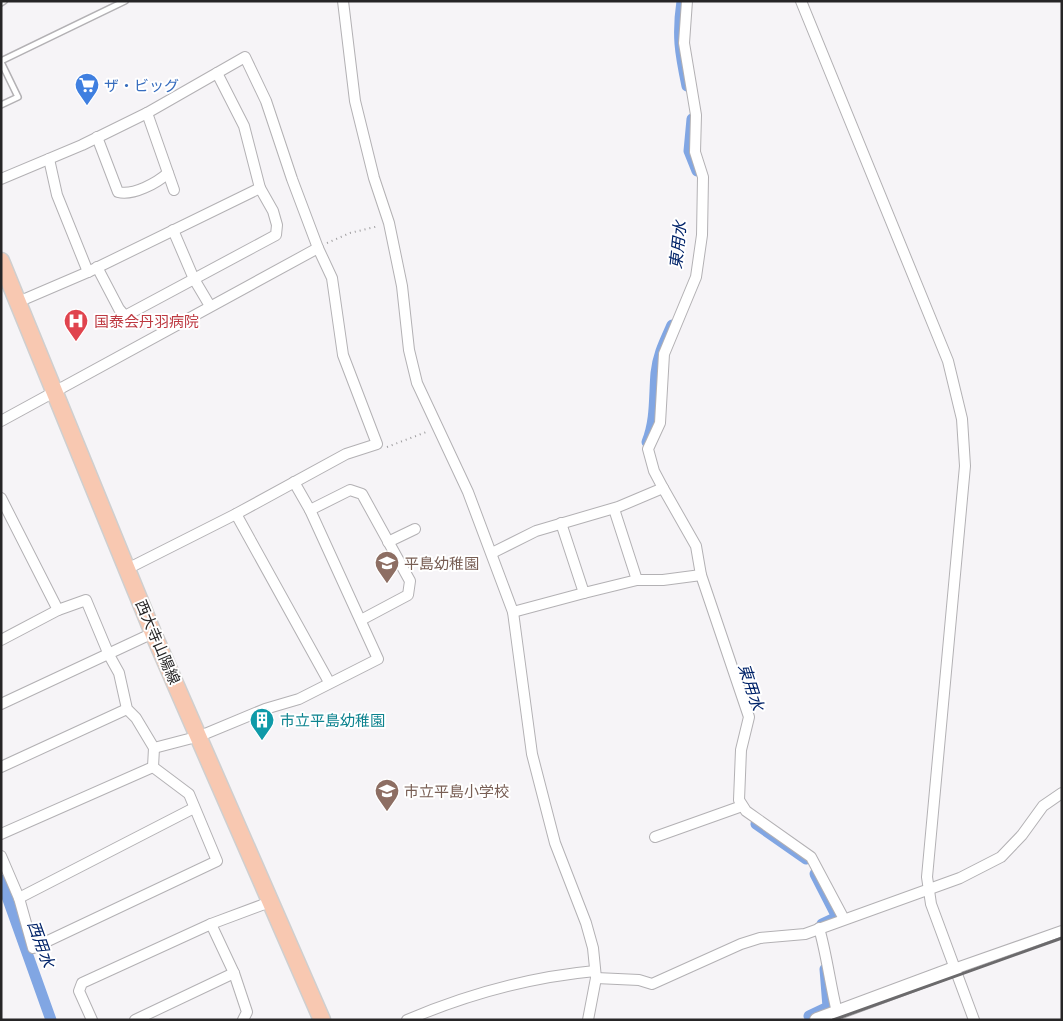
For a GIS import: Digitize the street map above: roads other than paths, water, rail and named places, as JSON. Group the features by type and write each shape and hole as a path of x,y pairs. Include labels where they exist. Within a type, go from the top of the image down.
{"main road":[{"name":"西大寺山陽線","path":"1,261 153,633 200,736 322,1020"}],"street":[{"path":"343,1 355,101 374,178 389,223 402,286 409,350 417,383 468,492 513,612 532,754 555,843 586,923 596,974 588,1020"},
{"path":"687,1 684,42 696,115 695,152 703,177 702,235 696,277 688,302 664,354 660,423 648,449 654,471 696,546 701,575 749,717 741,750 739,800 746,811 811,857 844,918"},
{"path":"801,1 948,361 962,419 965,466 927,861 928,889 931,904 974,1020"},
{"path":"1,179 147,113 245,57 266,101 292,179 318,248 332,278 343,355 377,444 346,454 236,514 127,569"},
{"path":"48,158 57,195 93,270 125,316 276,235 277,225 273,211 260,188 244,126 217,73"},
{"path":"147,113 174,190"},
{"path":"97,137 114,186 118,192 125,194 150,185 168,173"},
{"path":"18,302 93,270 260,188"},
{"path":"173,230 194,279 210,306"},
{"path":"1,420 318,248"},
{"path":"154,748 200,736 265,709 299,699 329,682 378,659 310,510 294,482"},
{"path":"492,553 536,531 614,508 663,488"},
{"path":"310,510 350,490 362,494 410,581 408,595 361,620"},
{"path":"1,498 58,610"},
{"path":"614,508 637,580"},
{"path":"236,514 329,682"},
{"path":"561,523 584,593"},
{"path":"388,542 415,529"},
{"path":"513,612 637,580 663,580 701,575"},
{"path":"2,637 58,610 86,600 109,655 120,673 126,709 136,718 154,748 153,767"},
{"path":"1,704 153,633"},
{"path":"1,766 126,709"},
{"path":"1,856 19,898 33,948 217,861 188,794 153,767"},
{"path":"1,834 153,767"},
{"path":"408,1020 448,1003 545,976 596,974 639,980 652,984 741,944 760,938 805,934 844,918 960,878 1001,857 1022,835 1043,806 1062,793"},
{"path":"655,838 742,806"},
{"path":"19,898 194,808"},
{"path":"92,1020 79,992 82,983 211,924 270,902"},
{"path":"211,924 234,973 247,1012 243,1020"},
{"path":"819,928 829,966 829,980 837,1012"},
{"path":"817,1020 1062,931"},
{"path":"136,1020 234,973"}],"lane":[{"path":"1,105 18,97 1,61 125,1"}],"waterway":[{"name":"東用水","path":"682,1 680,44 687,86"},
{"name":"東用水","path":"692,119 689,151 697,171"},
{"name":"東用水","path":"647,442 653,417 658,360 672,325"},
{"name":"東用水","path":"756,824 806,859"},
{"name":"東用水","path":"815,874 837,917 822,924"},
{"name":"西用水","path":"1,880 51,1020"},
{"name":"東用水","path":"809,1016 828,1007 825,969"}],"railway":[{"path":"833,1020 1062,938"}],"place":[{"name":"ザ・ビッグ","path":"87,106"},
{"name":"国泰会丹羽病院","path":"76,342"},
{"name":"平島幼稚園","path":"387,584"},
{"name":"市立平島幼稚園","path":"262,741"},
{"name":"市立平島小学校","path":"387,812"}]}
